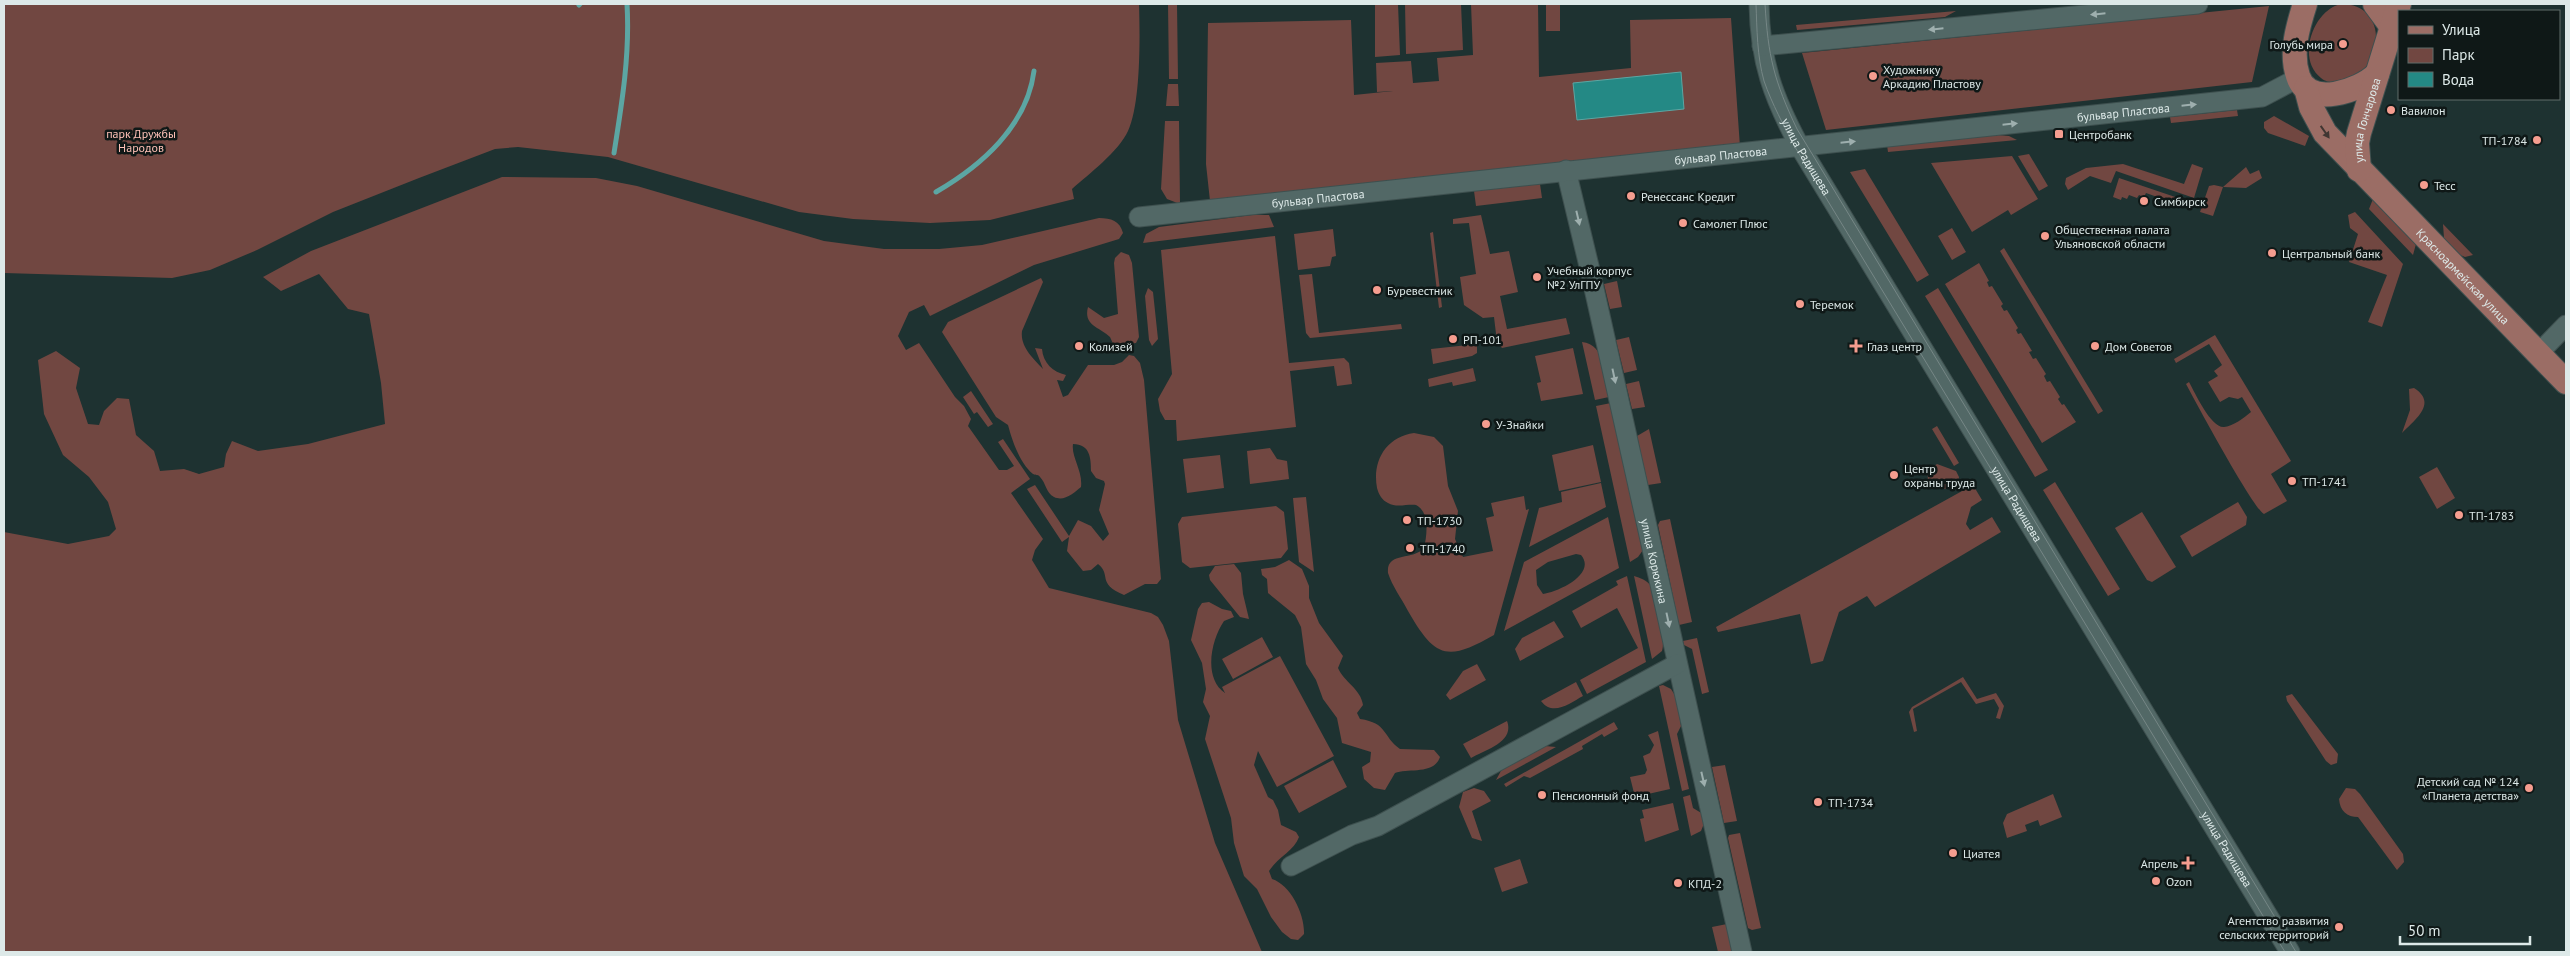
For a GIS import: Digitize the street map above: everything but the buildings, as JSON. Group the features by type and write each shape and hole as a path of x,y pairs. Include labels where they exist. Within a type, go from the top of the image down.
{"main road":[{"name":"улица Гончарова","path":"2305,4 2295,49 2302,83 2311,107 2325,133 2359,170"},
{"path":"2375,4 2392,27"},
{"name":"улица Гончарова","path":"2359,170 2357,143 2399,4"},
{"path":"2302,83 2326,94 2344,93 2360,88 2377,74"},
{"name":"Красноармейская улица","path":"2359,170 2566,382"}],"street":[{"name":"улица Радищева","path":"1759,4 1762,46 1769,80 1800,147 2290,952"},
{"path":"1762,46 2198,4"},
{"name":"бульвар Пластова","path":"1139,217 2262,97 2302,83"},
{"name":"улица Корюкина","path":"1566,170 1592,276 1742,952"},
{"path":"2538,354 2566,325"},
{"path":"1291,866 1403,813 1677,664"}],"green space":[{"name":"парк Дружбы Народов","path":"4,4 1139,4 1139,69 1132,119 1124,139 1111,154 1072,189 1074,199 990,220 930,223 853,219 799,212 608,157 518,147 495,149 333,212 257,250 210,270 172,278 4,273"},
{"path":"1168,4 1177,4 1178,79 1169,79"},
{"path":"1375,4 1398,4 1400,55 1375,57"},
{"path":"1405,4 1461,4 1463,50 1406,54"},
{"path":"1471,4 1538,4 1539,77 1631,68 1630,20 1731,18 1740,147 1210,201 1206,164 1208,23 1351,20 1354,95 1393,91 1377,92 1376,63 1411,61 1413,83 1439,81 1437,58 1473,55"},
{"path":"1546,4 1560,4 1560,31 1546,31"},
{"path":"2341,4 2358,7 2369,16 2375,28 2376,42 2373,56 2365,68 2354,78 2330,82 2321,78 2314,70 2309,48 2311,36 2323,15 2331,8"},
{"path":"2269,6 2252,82 1826,130 1802,53"},
{"path":"1956,11 1945,17 1797,30 1796,25"},
{"path":"1168,84 1178,84 1179,106 1166,106"},
{"path":"2237,110 2238,116 2171,123 2170,117"},
{"path":"2274,116 2309,136 2305,146 2268,133 2264,128 2264,122"},
{"path":"1165,121 1179,121 1180,204 1167,199 1161,189"},
{"path":"1998,135 2009,136 2017,140 1888,152 1887,145"},
{"path":"2029,154 2048,186 2039,191 2018,156"},
{"path":"2012,156 2038,199 2011,215 2008,210 1972,232 1931,163"},
{"path":"2123,164 2184,184 2192,164 2203,168 2194,198 2116,171 2111,183 2090,176 2068,190 2065,184 2066,178 2086,168"},
{"path":"2246,167 2250,174 2259,170 2262,178 2246,188 2223,187"},
{"path":"1865,169 1929,275 1917,282 1850,172"},
{"path":"502,177 596,178 637,186 824,241 884,249 939,249 982,245 1099,218 1111,220 1120,226 1123,233 1119,239 1034,265 930,316 924,305 909,312 898,336 906,350 919,343 955,397 964,406 971,419 968,426 999,470 1007,470 1014,466 998,442 1003,439 1030,479 1011,493 1043,539 1035,550 1032,560 1049,588 1151,613 1158,617 1163,625 1169,641 1178,720 1215,843 1262,952 4,952 4,532 68,544 109,536 116,529 108,502 89,477 63,455 44,414 38,360 56,351 80,368 76,388 88,424 99,425 104,411 117,398 129,399 136,435 154,451 160,471 184,469 199,474 224,467 226,454 232,441 258,451 308,444 385,424 381,383 369,314 348,309 319,274 281,291 263,277 311,251"},
{"path":"2119,178 2193,203 2191,209 2146,193 2144,197 2139,195 2137,198 2129,195 2127,199 2122,197 2121,200 2113,197"},
{"path":"1540,184 1542,198 1476,206 1474,191"},
{"path":"2209,186 2223,187 2213,216 2200,212"},
{"path":"2373,199 2416,244 2413,255 2369,209"},
{"path":"2355,212 2403,264 2382,327 2368,322 2387,275 2349,262 2358,234 2350,228 2348,215"},
{"path":"1252,215 1269,215 1274,227 1143,243 1146,234 1159,227"},
{"path":"1481,215 1490,254 1509,251 1518,292 1500,296 1507,329 1566,318 1570,334 1502,348 1497,342 1494,317 1483,318 1464,305 1460,277 1476,274 1469,223 1453,224 1453,219"},
{"path":"2443,224 2473,255 2465,257 2458,254 2444,238"},
{"path":"1952,228 1966,252 1952,260 1938,236"},
{"path":"1333,229 1336,256 1332,257 1330,266 1298,270 1294,234"},
{"path":"1433,232 1442,307 1439,308 1430,233"},
{"path":"1275,236 1289,363 1344,358 1349,363 1352,384 1337,386 1334,366 1290,371 1296,427 1177,441 1176,420 1165,420 1160,411 1158,399 1172,374 1161,250"},
{"path":"2004,248 2103,411 2098,414 2000,251"},
{"path":"1121,252 1129,255 1132,263 1139,337 1136,343 1114,346 1110,337 1090,322 1087,313 1088,307 1104,318 1118,314 1114,263 1115,258"},
{"path":"1979,263 1989,281 1987,282 1989,287 1992,286 2003,304 2001,306 2004,311 2007,310 2018,328 2016,330 2018,334 2021,333 2032,351 2029,352 2033,359 2036,358 2046,374 2044,376 2047,382 2050,381 2060,397 2058,399 2062,405 2064,404 2076,422 2042,443 1945,284"},
{"path":"1312,274 1319,333 1401,324 1402,329 1310,338 1306,333 1299,275"},
{"path":"1041,278 1043,282 1022,331 1022,337 1028,352 1043,369 1035,348 1042,349 1044,359 1053,369 1066,375 1063,381 1057,380 1063,397 1068,395 1088,365 1114,365 1122,362 1129,355 1134,356 1140,363 1144,380 1161,579 1157,584 1145,584 1124,595 1110,587 1102,568 1098,564 1091,570 1083,571 1067,551 1069,537 1062,542 1027,489 1035,485 1069,536 1078,520 1091,526 1103,541 1109,534 1099,510 1105,484 1104,481 1096,478 1091,471 1091,461 1086,449 1083,446 1073,444 1081,487 1065,498 1051,495 1039,476 1028,470 1020,458 1008,425 996,417 942,332 948,322"},
{"path":"1617,281 1622,307 1610,309 1604,284"},
{"path":"1148,288 1153,292 1158,339 1152,346 1149,340 1145,296"},
{"path":"1938,288 2048,470 2035,477 1925,296"},
{"path":"2215,335 2291,461 2271,474 2287,501 2264,514 2237,475 2186,384 2189,382 2204,409 2219,426 2231,425 2251,412 2242,397 2238,399 2229,397 2220,402 2208,382 2218,376 2214,371 2222,365 2209,344 2176,363 2174,359"},
{"path":"1629,337 1637,370 1624,373 1616,340"},
{"path":"1582,342 1590,344 1600,355 1609,397 1595,400"},
{"path":"1477,344 1477,353 1472,356 1433,364 1431,349"},
{"path":"1573,348 1583,394 1541,401 1537,383 1541,382 1535,356"},
{"path":"1473,368 1476,381 1453,386 1452,382 1429,387 1428,379"},
{"path":"1639,381 1645,407 1632,409 1626,384"},
{"path":"2414,388 2421,394 2424,405 2418,417 2402,433 2410,410 2409,389"},
{"path":"971,391 993,424 988,427 977,412 974,414 963,397"},
{"path":"1611,403 1643,550 1638,557 1630,562 1596,406"},
{"path":"1937,426 1959,463 1954,466 1932,429"},
{"path":"1649,429 1661,483 1648,485 1637,436"},
{"path":"1414,433 1434,437 1443,446 1448,486 1458,511 1455,539 1463,557 1493,551 1486,518 1494,516 1491,503 1524,496 1526,510 1529,509 1494,635 1478,644 1453,652 1444,651 1426,638 1408,611 1388,573 1391,562 1419,552 1424,548 1425,543 1426,524 1424,513 1416,505 1398,506 1386,502 1382,499 1377,488 1376,478 1379,460 1383,452 1396,439"},
{"path":"1593,445 1601,482 1559,491 1552,455"},
{"path":"1270,448 1277,459 1287,461 1289,479 1250,484 1247,451"},
{"path":"1220,455 1224,488 1187,493 1183,459"},
{"path":"1937,464 1956,471 1959,477 1958,485 1943,489 1931,487 1926,472"},
{"path":"2437,467 2455,498 2437,509 2419,477"},
{"path":"2055,482 2120,589 2108,596 2043,490"},
{"path":"1601,483 1606,507 1529,547 1539,508 1562,502 1561,492"},
{"path":"1973,485 1982,500 1971,507 1966,524 1970,530 1992,517 2001,532 1875,607 1867,596 1839,612 1823,661 1811,664 1800,614 1718,632 1716,627"},
{"path":"1306,497 1314,572 1299,562 1293,498"},
{"path":"2238,502 2247,517 2246,525 2192,557 2180,536"},
{"path":"1276,506 1284,512 1288,549 1281,558 1190,568 1182,562 1178,524 1182,517"},
{"path":"2142,512 2176,567 2152,582 2147,580 2115,528"},
{"path":"1608,517 1619,568 1504,631 1524,562","holes":["1576,554 1581,555 1585,562 1584,569 1580,575 1566,586 1543,594 1537,585 1536,570 1548,562"]},
{"path":"1670,519 1692,622 1679,625 1658,525 1660,521"},
{"path":"1289,560 1302,569 1309,586 1309,598 1319,623 1343,656 1338,668 1362,699 1363,705 1357,713 1360,719 1380,727 1400,749 1434,750 1440,757 1437,763 1427,769 1395,773 1385,790 1374,788 1364,779 1362,767 1370,762 1371,752 1342,743 1337,718 1323,699 1316,680 1306,664 1301,627 1295,615 1268,593 1267,579 1262,575 1261,569 1275,567"},
{"path":"1234,564 1241,573 1243,594 1249,619 1240,617 1210,580 1209,575 1215,566"},
{"path":"1627,576 1646,662 1587,694 1580,680 1638,648 1617,608 1581,628 1572,611 1618,585 1616,581"},
{"path":"1634,576 1641,578 1651,586 1658,608 1663,645 1662,651 1652,659"},
{"path":"1209,602 1222,609 1231,611 1234,617 1224,621 1219,629 1213,648 1211,658 1212,669 1218,686 1225,693 1222,687 1280,656 1334,756 1277,787 1258,751 1254,765 1268,797 1273,800 1278,810 1281,825 1296,832 1299,837 1297,842 1269,871 1272,879 1285,887 1296,902 1304,926 1304,934 1298,940 1291,939 1282,932 1271,917 1257,889 1244,876 1234,843 1231,818 1205,739 1210,716 1203,702 1206,689 1202,663 1191,640 1198,609 1202,603"},
{"path":"1554,621 1564,637 1520,661 1515,649 1522,638"},
{"path":"1262,637 1273,657 1233,679 1222,659"},
{"path":"1697,638 1709,692 1702,694 1692,649 1684,645 1683,641"},
{"path":"1477,664 1486,680 1450,700 1446,695 1463,671"},
{"path":"1963,677 1977,699 1996,693 2004,706 2000,719 1996,718 1999,708 1994,699 1976,704 1961,682 1913,709 1917,731 1914,732 1909,712 1912,707"},
{"path":"1576,682 1583,696 1573,702 1562,707 1551,708 1541,701"},
{"path":"1663,685 1671,689 1676,697 1681,726 1677,734 1689,789 1682,791 1659,686"},
{"path":"2292,694 2338,754 2337,763 2331,765 2326,761 2287,701 2286,696"},
{"path":"1507,721 1507,735 1503,740 1471,758 1463,744"},
{"path":"1614,722 1618,729 1604,737 1602,734 1582,746 1583,749 1530,778 1524,776 1506,787 1504,784"},
{"path":"1658,731 1670,789 1635,797 1630,777 1645,774 1647,770 1643,756 1650,753 1654,745 1648,735"},
{"path":"1545,746 1556,747 1496,780 1502,769"},
{"path":"1333,760 1347,787 1299,813 1284,786"},
{"path":"1725,765 1737,821 1724,823 1712,767"},
{"path":"1474,788 1484,791 1491,801 1472,811 1482,841 1472,838 1459,807 1463,792"},
{"path":"2346,788 2355,789 2360,794 2403,854 2404,862 2397,870 2358,817 2351,816 2343,810 2339,799"},
{"path":"2053,794 2062,817 2040,826 2038,820 2025,825 2027,831 2007,838 2003,823 2007,814"},
{"path":"1690,795 1693,808 1703,814 1701,831 1691,836 1683,797"},
{"path":"1673,803 1679,830 1645,842 1640,819 1644,818 1642,810"},
{"path":"1740,833 1761,928 1752,930 1748,928 1728,838 1729,835"},
{"path":"1520,859 1528,883 1502,892 1494,868"},
{"path":"1727,924 1733,952 1718,952 1712,927"}],"water":[{"path":"1681,72 1684,109 1577,120 1573,83"}],"waterway":[{"path":"614,153 626,60 627,4"},
{"path":"936,192 953,182 985,157 1012,127 1030,91 1034,71"}],"tram line":[{"path":"1756,4 1757,33 1764,81 1774,106 1795,147 2285,952"},
{"path":"1765,4 1770,54 1783,97 1797,129 2296,952"}],"place":[{"name":"Голубь мира","path":"2343,44"},
{"name":"Художнику Аркадию Пластову","path":"1873,76"},
{"name":"Вавилон","path":"2391,110"},
{"name":"Центробанк","path":"2059,134"},
{"name":"ТП-1784","path":"2537,140"},
{"name":"Тесс","path":"2424,185"},
{"name":"Ренессанс Кредит","path":"1631,196"},
{"name":"Симбирск","path":"2144,201"},
{"name":"Самолет Плюс","path":"1683,223"},
{"name":"Общественная палата Ульяновской области","path":"2045,236"},
{"name":"Центральный банк","path":"2272,253"},
{"name":"Учебный корпус №2 УлГПУ","path":"1537,277"},
{"name":"Буревестник","path":"1377,290"},
{"name":"Теремок","path":"1800,304"},
{"name":"РП-101","path":"1453,339"},
{"name":"Колизей","path":"1079,346"},
{"name":"Глаз центр","path":"1856,346"},
{"name":"Дом Советов","path":"2095,346"},
{"name":"У-Знайки","path":"1486,424"},
{"name":"Центр охраны труда","path":"1894,475"},
{"name":"ТП-1741","path":"2292,481"},
{"name":"ТП-1783","path":"2459,515"},
{"name":"ТП-1730","path":"1407,520"},
{"name":"ТП-1740","path":"1410,548"},
{"name":"Детский сад № 124 «Планета детства»","path":"2529,788"},
{"name":"Пенсионный фонд","path":"1542,795"},
{"name":"ТП-1734","path":"1818,802"},
{"name":"Циатея","path":"1953,853"},
{"name":"Апрель","path":"2188,863"},
{"name":"Ozon","path":"2156,881"},
{"name":"КПД-2","path":"1678,883"},
{"name":"Агентство развития сельских территорий","path":"2339,927"}]}
